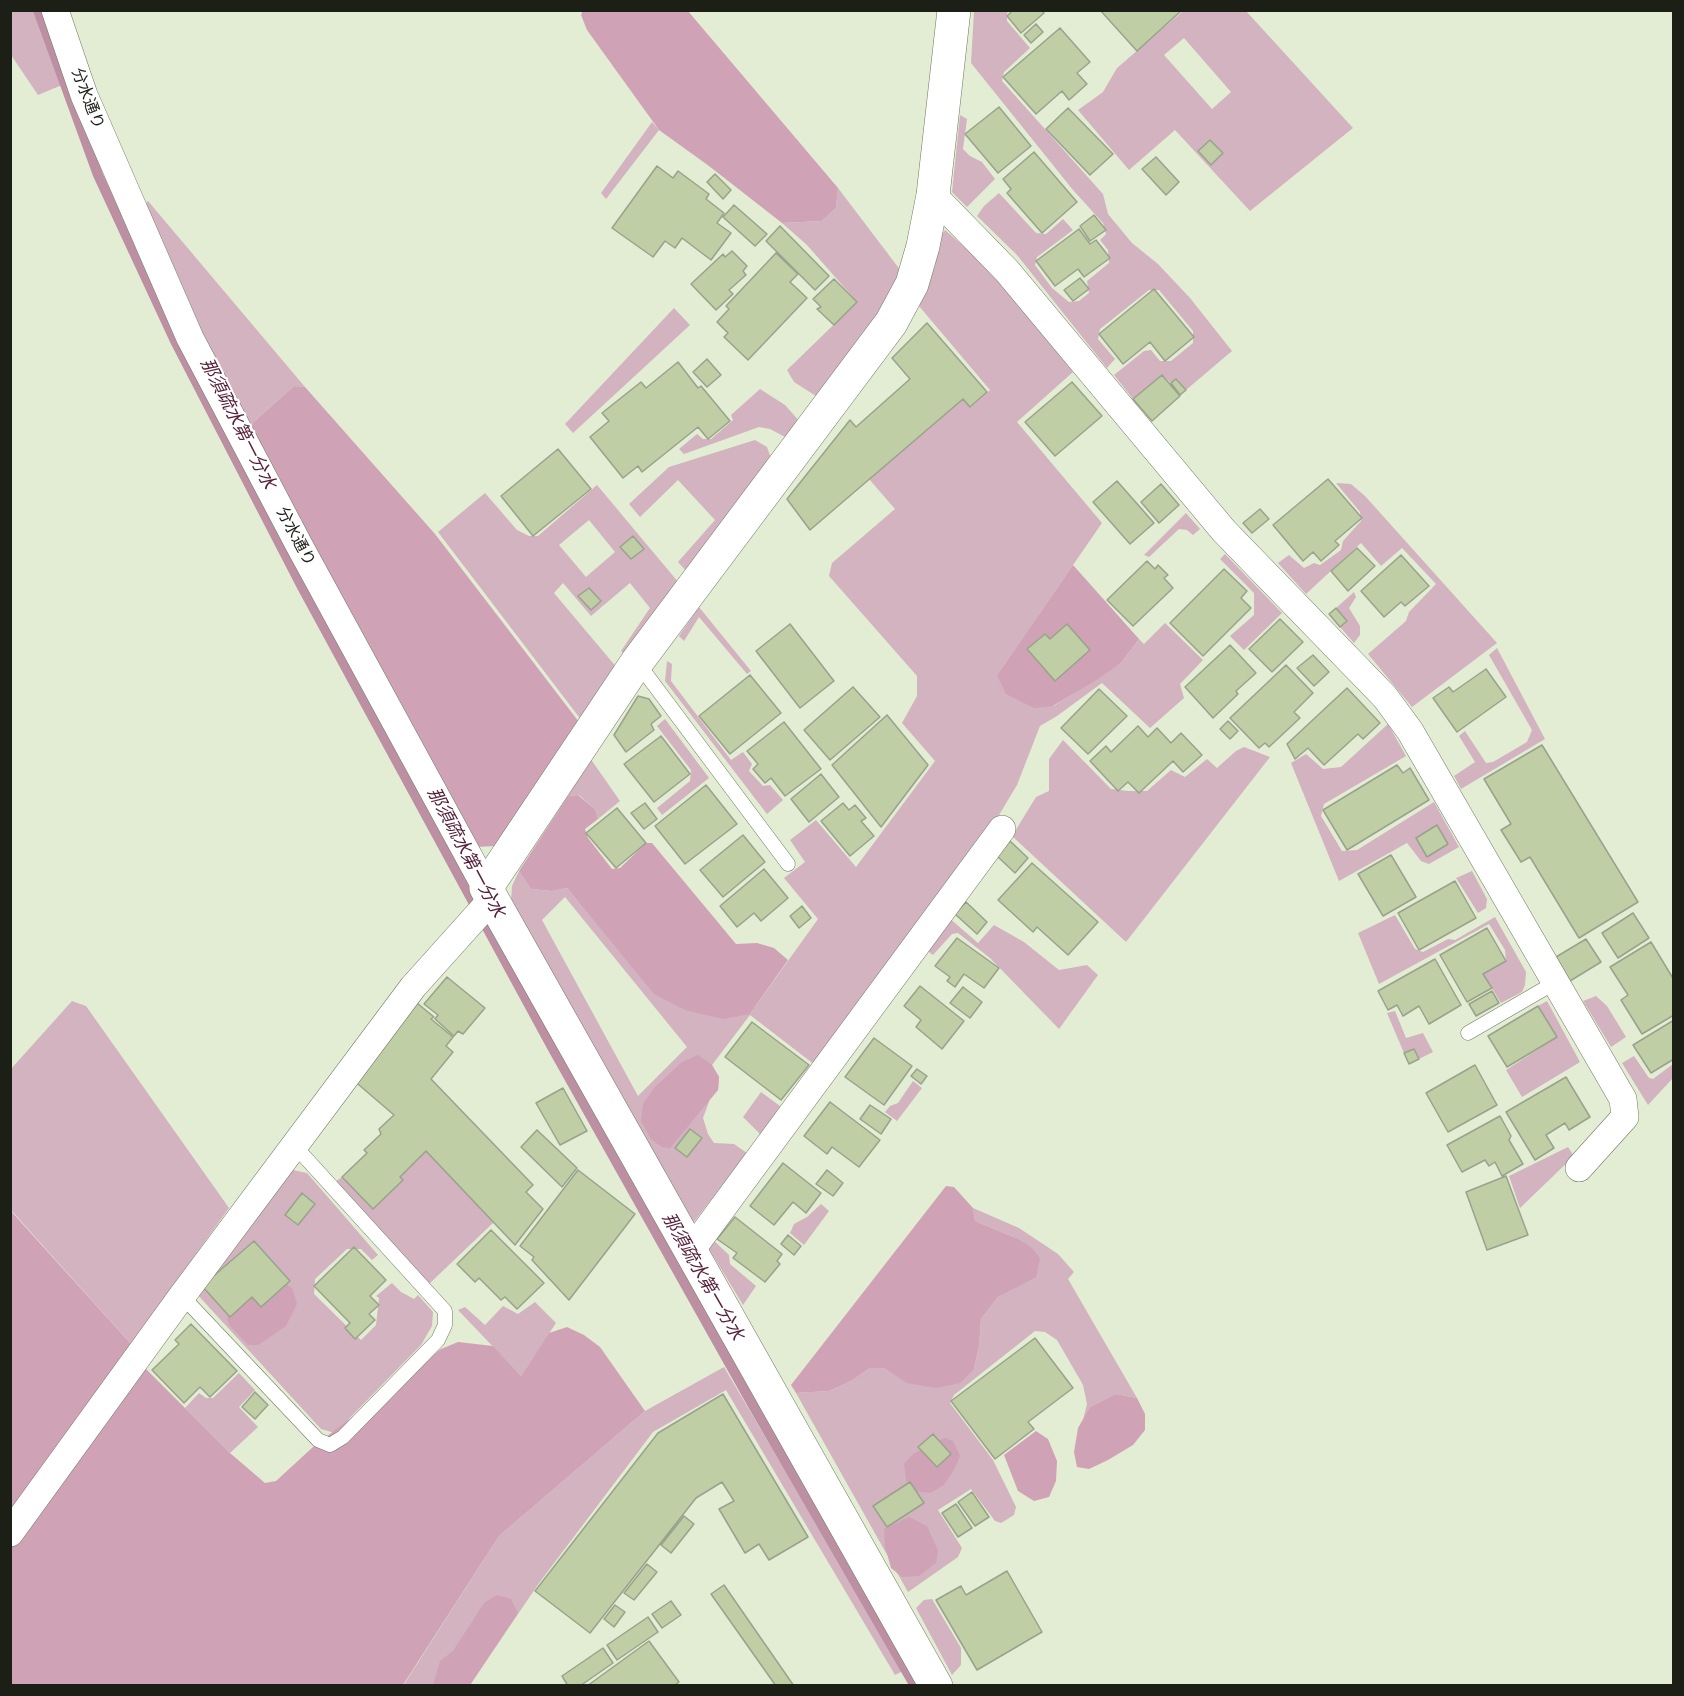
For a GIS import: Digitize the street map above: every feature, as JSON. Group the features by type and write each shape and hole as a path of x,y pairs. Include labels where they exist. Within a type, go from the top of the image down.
{"street":[{"name":"分水通り","path":"55,10 84,95 190,338 305,556 489,894"},
{"path":"10,1533 293,1144 413,987 489,894 637,662 891,323 912,284 923,246 933,195 954,10"},
{"path":"933,195 1007,271 1224,531 1385,697 1410,731 1623,1099 1625,1117 1579,1168"},
{"path":"690,1252 1002,829"},
{"path":"489,894 936,1686"}],"lane":[{"path":"637,662 788,864"},
{"path":"1468,1033 1556,982"},
{"path":"182,1296 318,1440 330,1445 343,1437 438,1341 445,1325 445,1311 293,1144"}],"shaded area":[{"path":"583,10 688,11 838,188 836,208 822,221 782,223 659,130 587,30 581,15"},
{"path":"10,11 34,11 62,85 38,95 11,55"},
{"path":"974,11 1009,11 1007,21 1030,48 1004,72 1002,81 1103,194 1108,214 1132,243 1158,264 1190,298 1232,351 1186,390 1177,379 1171,383 1162,375 1133,399 1114,375 1144,351 1151,350 1160,361 1171,361 1193,343 1193,331 1159,290 1149,290 1100,329 1098,339 1115,359 1107,368 1017,255 977,216 984,206 999,193 1036,233 1046,234 1063,219 1073,230 1037,257 1035,265 1052,288 1069,302 1079,301 1089,293 1087,281 1109,263 1108,250 1100,240 1106,234 1103,223 1073,190 971,63"},
{"path":"1183,11 1246,11 1353,128 1250,211 1175,130 1129,170 1078,110 1103,92 1117,68","holes":["1184,38 1231,92 1212,109 1164,55"]},
{"path":"960,115 967,119 963,149 970,156 982,162 995,179 967,207 952,192"},
{"path":"652,122 659,130 606,199 601,193"},
{"path":"838,188 901,271 886,302 816,396 794,382 787,370 857,302 807,245 782,223 822,221 836,208"},
{"path":"148,201 305,387 294,386 247,428 143,206"},
{"path":"945,230 990,269 1073,372 1017,422 1102,523 997,675 1054,706 1121,663 1139,639 1144,644 1165,623 1203,660 1180,684 1184,698 1150,728 1102,683 1040,726 1017,785 987,835 815,1065 750,1015 712,1065 719,1077 718,1090 710,1099 703,1118 708,1134 714,1143 734,1144 747,1153 693,1223 511,903 512,886 519,871 531,889 552,891 567,888 655,994 750,1014 818,919 784,878 805,862 790,840 816,820 856,867 935,761 902,723 917,696 917,676 829,576 832,563 895,509 869,479 963,399 971,407 990,390 919,306 935,266 940,237","holes":["565,897 687,1047 638,1096 542,920"]},
{"path":"674,308 690,325 573,433 565,424"},
{"path":"294,386 305,387 435,534 579,722 496,846 475,847 247,428"},
{"path":"760,389 785,405 801,423 787,438 770,429 759,427 684,454 679,449 697,434 703,439 711,439 733,420 731,415"},
{"path":"755,440 767,447 772,461 687,572 678,562 715,520 678,480 640,517 629,504 669,467"},
{"path":"1336,483 1351,484 1365,496 1497,643 1412,707 1368,654 1406,621 1409,612 1436,584 1402,548 1381,566 1361,543 1306,594 1278,563 1289,555 1304,568 1314,563 1320,565 1341,550 1343,541 1361,521 1360,512"},
{"path":"597,485 679,583 627,657 621,651 650,608 630,583 591,616 563,583 554,593 618,669 582,721 438,532 485,493 517,530 529,536 538,536","holes":["589,520 615,552 586,577 559,545"]},
{"path":"1186,513 1200,529 1193,535 1187,530 1179,529 1149,557 1144,555"},
{"path":"1225,554 1282,613 1244,650 1230,636 1254,615 1254,593 1220,559"},
{"path":"1073,565 1139,639 1121,663 1098,679 1053,706 1034,708 1006,694 997,675"},
{"path":"1354,592 1356,597 1349,608 1360,626 1360,635 1354,643 1340,627 1347,621 1336,608"},
{"path":"699,607 751,671 747,674 699,617 684,641 679,636"},
{"path":"1497,648 1545,739 1461,789 1454,776 1475,762 1459,736 1465,731 1486,763 1493,762 1527,742 1532,730 1489,655"},
{"path":"667,661 672,664 671,681 731,760 743,752 752,764 749,771 763,786 770,785 783,800 767,814 665,681"},
{"path":"665,719 709,778 662,815 657,808 690,781 691,770 657,726"},
{"path":"1388,724 1406,756 1324,804 1321,816 1342,851 1357,850 1434,802 1459,847 1429,864 1421,861 1407,843 1339,881 1291,763 1306,754 1323,769 1341,767","holes":["1437,826 1448,844 1427,856 1416,838"]},
{"path":"1063,740 1111,789 1129,791 1147,791 1171,770 1185,777 1207,759 1217,768 1244,747 1270,757 1126,942 1012,836 1036,797 1049,791 1049,759"},
{"path":"590,758 620,801 598,819 595,809 579,795 568,796"},
{"path":"578,795 595,809 598,819 585,829 588,838 612,869 620,868 646,843 652,843 736,944 757,943 774,948 788,960 750,1014 723,1019 685,1010 654,994 567,888 552,891 531,889 519,871 568,796"},
{"path":"1472,871 1487,899 1486,908 1478,913 1456,878"},
{"path":"1395,915 1415,949 1423,952 1448,939 1455,940 1495,917 1526,972 1522,992 1501,1003 1483,974 1506,961 1505,950 1489,924 1379,984 1358,933"},
{"path":"948,917 978,943 994,925 1024,942 1059,970 1087,965 1098,975 1059,1029 990,958 958,933 952,934 933,955 925,949"},
{"path":"1596,996 1607,1006 1626,1037 1611,1047 1583,1001"},
{"path":"72,1001 86,1006 229,1208 131,1344 11,1210 10,1070"},
{"path":"1547,1001 1580,1062 1522,1097 1506,1070 1557,1037 1538,1006"},
{"path":"1395,1011 1406,1038 1423,1033 1433,1052 1419,1059 1414,1049 1404,1053 1387,1013"},
{"path":"698,1055 712,1065 719,1077 718,1090 670,1148 662,1147 651,1139 641,1121 643,1104 655,1087 682,1062"},
{"path":"1634,1056 1649,1078 1653,1079 1673,1064 1673,1078 1648,1105 1622,1063"},
{"path":"913,1081 922,1088 897,1121 885,1112 890,1106 898,1103"},
{"path":"761,1092 780,1106 761,1135 743,1117"},
{"path":"1568,1147 1574,1156 1520,1208 1509,1176"},
{"path":"426,1151 494,1222 429,1284 335,1182 342,1177 373,1209"},
{"path":"293,1170 307,1173 378,1255 372,1260 361,1249 347,1249 315,1279 314,1294 361,1340 376,1325 379,1298 376,1296 392,1283 401,1292 414,1299 418,1295 433,1312 432,1326 421,1345 335,1433 321,1429 195,1292","holes":["303,1193 315,1204 297,1225 285,1215","254,1241 290,1281 261,1307 230,1317 203,1286"]},
{"path":"946,1186 954,1187 973,1208 975,1221 1016,1238 1031,1247 1040,1258 1036,1277 998,1297 981,1319 974,1369 960,1383 936,1388 907,1383 884,1368 870,1368 851,1381 829,1391 796,1393 791,1385"},
{"path":"821,1204 829,1211 804,1245 790,1233 794,1224 807,1217"},
{"path":"973,1208 1019,1228 1058,1254 1074,1272 1068,1279 1137,1398 1115,1394 1090,1407 1083,1420 1087,1404 1083,1385 1057,1340 1045,1332 1035,1331 954,1395 950,1403 993,1460 1016,1507 1014,1515 1001,1523 995,1521 971,1489 938,1510 962,1548 958,1557 908,1592 796,1393 829,1391 851,1381 870,1368 884,1368 896,1375 974,1369 981,1319 998,1297 1016,1287 1016,1238 975,1221"},
{"path":"10,1210 131,1344 139,1362 230,1453 265,1483 276,1481 313,1447 374,1400 441,1349 458,1342 493,1346 521,1376 549,1333 567,1327 584,1335 600,1347 645,1411 499,1536 403,1685 11,1685"},
{"path":"711,1238 729,1255 730,1264 756,1286 743,1305 706,1244"},
{"path":"276,1278 292,1288 297,1304 286,1326 258,1345 248,1345 230,1326 227,1319 231,1309"},
{"path":"535,1302 556,1323 521,1376 458,1310 465,1307 485,1325 503,1306 518,1314"},
{"path":"724,1367 903,1671 895,1675 726,1390 653,1432 539,1583 470,1685 403,1686 499,1536 645,1411"},
{"path":"239,1373 255,1390 239,1407 258,1427 230,1453 185,1408 199,1393 206,1398 213,1398"},
{"path":"1115,1394 1137,1398 1145,1414 1145,1430 1133,1445 1108,1460 1089,1469 1077,1467 1074,1452 1078,1428 1090,1407"},
{"path":"1036,1431 1048,1439 1057,1461 1056,1481 1049,1497 1034,1501 1018,1491 1004,1455"},
{"path":"945,1438 953,1441 960,1456 955,1468 944,1485 930,1493 913,1491 906,1480 904,1464 913,1454"},
{"path":"909,1517 927,1526 938,1551 936,1563 919,1576 902,1577 891,1568 885,1546 884,1529"},
{"path":"497,1595 511,1599 518,1613 470,1685 433,1685 440,1661 453,1651 484,1603"},
{"path":"932,1599 961,1648 961,1665 952,1675 916,1608 924,1600"}],"building":[{"path":"1013,10 1042,10 1044,13 1021,33 1007,16"},
{"path":"1100,10 1182,10 1137,51"},
{"path":"1036,24 1043,32 1031,43 1024,35"},
{"path":"1060,28 1090,62 1077,73 1087,84 1069,100 1062,91 1036,114 1003,77"},
{"path":"999,107 1031,146 998,173 965,134"},
{"path":"1068,108 1113,154 1090,175 1046,129"},
{"path":"1210,140 1223,153 1211,165 1198,151"},
{"path":"1034,152 1077,202 1042,233 1007,193 1011,189 1003,179"},
{"path":"1156,157 1179,182 1166,195 1142,169"},
{"path":"657,166 673,178 678,171 709,194 706,199 724,213 717,223 731,233 711,260 682,238 675,248 665,241 653,257 612,228"},
{"path":"715,174 731,190 723,199 707,182"},
{"path":"734,205 767,234 755,246 723,217"},
{"path":"1094,215 1106,230 1090,241 1080,226"},
{"path":"780,226 829,276 815,290 766,241"},
{"path":"1079,229 1090,244 1096,240 1110,258 1084,277 1078,269 1055,286 1036,261"},
{"path":"732,251 747,266 743,271 746,275 729,290 733,294 716,310 691,284 723,254 725,257"},
{"path":"776,253 798,274 790,282 807,298 748,360 724,337 728,333 717,322 729,309 726,306"},
{"path":"1080,278 1089,289 1073,301 1064,290"},
{"path":"834,279 857,302 834,325 817,309 821,307 813,299"},
{"path":"1154,289 1194,337 1165,361 1150,342 1123,364 1099,334"},
{"path":"927,323 987,392 970,407 963,399 810,530 787,499 850,420 856,427 910,379 892,358"},
{"path":"707,359 721,375 707,387 693,372"},
{"path":"678,362 698,388 701,386 730,421 708,439 698,427 642,472 638,466 623,478 590,437 609,421 602,413 641,382 646,388"},
{"path":"1162,375 1180,396 1152,421 1133,399"},
{"path":"1176,379 1186,390 1180,395 1171,383"},
{"path":"1072,382 1102,416 1055,456 1025,422"},
{"path":"558,449 591,489 533,536 501,496"},
{"path":"1328,479 1362,518 1335,541 1339,545 1321,561 1313,552 1303,561 1273,525"},
{"path":"1117,481 1154,523 1130,544 1093,502"},
{"path":"1161,484 1179,505 1159,523 1141,502"},
{"path":"1260,509 1269,519 1252,533 1243,523"},
{"path":"633,536 644,549 631,559 620,547"},
{"path":"1357,548 1375,566 1348,591 1331,571"},
{"path":"1401,555 1429,586 1405,606 1401,602 1384,617 1361,591"},
{"path":"1147,561 1155,569 1158,565 1168,575 1164,578 1173,588 1133,626 1107,600"},
{"path":"1224,569 1247,591 1241,598 1251,608 1203,656 1170,623"},
{"path":"589,588 601,601 591,610 578,596"},
{"path":"1336,608 1347,621 1340,627 1329,614"},
{"path":"1280,619 1303,642 1272,672 1249,649"},
{"path":"790,624 834,681 800,708 756,651"},
{"path":"1067,624 1090,650 1055,681 1027,649 1045,634 1050,639"},
{"path":"1230,645 1256,673 1236,691 1238,694 1213,718 1185,687"},
{"path":"1313,655 1329,672 1314,686 1297,668"},
{"path":"1286,665 1313,693 1294,712 1300,718 1269,747 1265,743 1259,748 1230,718"},
{"path":"1486,669 1506,697 1457,732 1433,698 1449,687 1453,692"},
{"path":"750,675 781,713 730,754 699,716"},
{"path":"853,687 880,717 830,760 804,730"},
{"path":"1347,688 1380,723 1363,739 1358,734 1324,765 1308,748 1295,759 1287,744"},
{"path":"1099,689 1127,716 1088,754 1061,728"},
{"path":"638,696 649,699 661,716 651,724 654,730 626,752 614,735"},
{"path":"887,715 928,765 881,827 832,765"},
{"path":"1228,721 1238,731 1230,739 1220,729"},
{"path":"784,722 821,769 785,796 771,778 765,783 753,769 758,764 747,751"},
{"path":"1138,726 1148,737 1157,728 1171,743 1181,733 1202,755 1183,772 1173,761 1139,793 1128,782 1118,791 1090,761 1106,746 1111,752"},
{"path":"661,736 690,774 654,802 624,764"},
{"path":"1542,745 1638,902 1579,938 1530,857 1521,862 1501,830 1511,824 1484,779"},
{"path":"1397,765 1403,773 1410,768 1429,800 1347,850 1323,810"},
{"path":"821,774 839,797 809,822 791,799"},
{"path":"706,785 737,824 685,864 655,826"},
{"path":"645,803 657,819 644,829 631,813"},
{"path":"843,803 849,810 855,805 866,818 861,821 874,836 850,856 821,821"},
{"path":"617,808 646,843 616,868 586,833"},
{"path":"1437,825 1448,844 1427,857 1416,838"},
{"path":"743,835 765,862 723,897 700,870"},
{"path":"1010,841 1028,858 1015,873 997,856"},
{"path":"1391,855 1416,897 1383,916 1358,874"},
{"path":"1032,863 1098,922 1068,955 1037,927 1033,932 998,900"},
{"path":"764,869 788,898 761,921 754,913 737,927 720,906"},
{"path":"1455,881 1476,918 1419,950 1398,913"},
{"path":"966,902 987,922 977,934 955,914"},
{"path":"802,906 811,918 799,928 790,916"},
{"path":"1633,913 1649,938 1618,958 1602,933"},
{"path":"1487,928 1506,961 1483,974 1492,988 1467,1002 1440,955"},
{"path":"957,938 999,968 984,988 964,974 955,987 947,981 950,977 935,966"},
{"path":"1586,939 1601,962 1570,981 1556,957"},
{"path":"1651,942 1674,980 1674,1015 1642,1034 1621,1000 1628,995 1610,967"},
{"path":"1435,959 1461,1005 1429,1024 1419,1006 1403,1016 1397,1005 1388,1010 1378,991"},
{"path":"447,977 485,1008 463,1034 458,1031 454,1036 435,1019 438,1015 424,1004"},
{"path":"920,986 964,1021 942,1049 916,1027 921,1020 904,1006"},
{"path":"963,987 982,1002 970,1018 950,1003"},
{"path":"1492,991 1499,1003 1476,1016 1469,1004"},
{"path":"417,1003 434,1017 431,1019 453,1037 446,1046 453,1052 431,1079 533,1185 526,1192 543,1209 515,1245 426,1151 400,1177 403,1180 373,1209 342,1177 367,1153 364,1150 381,1134 379,1129 394,1115 352,1079"},
{"path":"1538,1006 1557,1037 1507,1067 1488,1036"},
{"path":"1674,1020 1674,1059 1651,1073 1633,1045"},
{"path":"752,1022 809,1065 781,1100 725,1057"},
{"path":"874,1038 912,1066 884,1105 845,1077"},
{"path":"1414,1049 1419,1059 1409,1064 1404,1053"},
{"path":"1475,1065 1497,1105 1448,1132 1426,1093"},
{"path":"917,1069 927,1076 921,1084 911,1076"},
{"path":"1566,1077 1590,1117 1569,1130 1565,1123 1546,1135 1554,1148 1535,1160 1506,1112"},
{"path":"563,1088 587,1131 560,1145 536,1103"},
{"path":"830,1102 880,1140 859,1167 832,1147 827,1154 804,1136"},
{"path":"870,1105 891,1119 881,1134 860,1119"},
{"path":"1500,1116 1511,1136 1509,1140 1523,1164 1502,1176 1495,1162 1489,1166 1485,1160 1462,1172 1447,1145"},
{"path":"690,1129 702,1138 687,1157 675,1148"},
{"path":"537,1130 577,1168 562,1187 521,1147"},
{"path":"783,1163 821,1193 806,1213 793,1202 774,1225 750,1206"},
{"path":"578,1170 635,1214 569,1300 532,1260 534,1257 520,1246"},
{"path":"827,1170 843,1183 833,1196 816,1184"},
{"path":"1506,1176 1528,1235 1487,1250 1466,1192"},
{"path":"302,1193 315,1204 298,1225 285,1215"},
{"path":"735,1217 782,1254 777,1261 780,1264 765,1282 733,1258 737,1253 717,1239"},
{"path":"491,1230 544,1283 517,1309 505,1297 501,1300 479,1278 475,1282 457,1264"},
{"path":"788,1235 801,1246 794,1255 781,1244"},
{"path":"254,1241 290,1281 261,1307 252,1297 230,1317 202,1286"},
{"path":"354,1247 386,1280 370,1296 379,1305 369,1314 375,1320 355,1339 345,1328 350,1323 314,1286"},
{"path":"191,1324 237,1371 210,1397 200,1387 184,1403 152,1370 179,1344 175,1340"},
{"path":"1035,1338 1073,1388 1028,1422 1034,1429 995,1459 951,1401"},
{"path":"255,1392 268,1405 255,1419 242,1407"},
{"path":"723,1394 808,1537 769,1560 759,1544 745,1553 719,1509 734,1501 722,1482 696,1498 590,1633 535,1591 658,1433"},
{"path":"933,1434 951,1454 937,1467 918,1447"},
{"path":"910,1482 924,1503 887,1527 873,1506"},
{"path":"972,1492 989,1517 975,1526 958,1502"},
{"path":"956,1504 972,1528 958,1537 942,1513"},
{"path":"684,1516 694,1524 671,1553 661,1545"},
{"path":"647,1564 657,1572 634,1600 624,1593"},
{"path":"1007,1571 1042,1632 977,1670 936,1600 961,1586 966,1595"},
{"path":"724,1585 794,1686 776,1686 711,1594"},
{"path":"671,1601 681,1615 662,1628 652,1614"},
{"path":"615,1605 625,1612 614,1627 604,1619"},
{"path":"648,1617 658,1632 617,1660 607,1645"},
{"path":"649,1641 679,1682 674,1686 587,1686"},
{"path":"603,1648 613,1663 580,1686 568,1686 562,1676"}],"waterway":[{"name":"那須疏水第一分水","path":"38,10 98,175 175,341 302,587 552,1047 755,1409 915,1686"}]}
